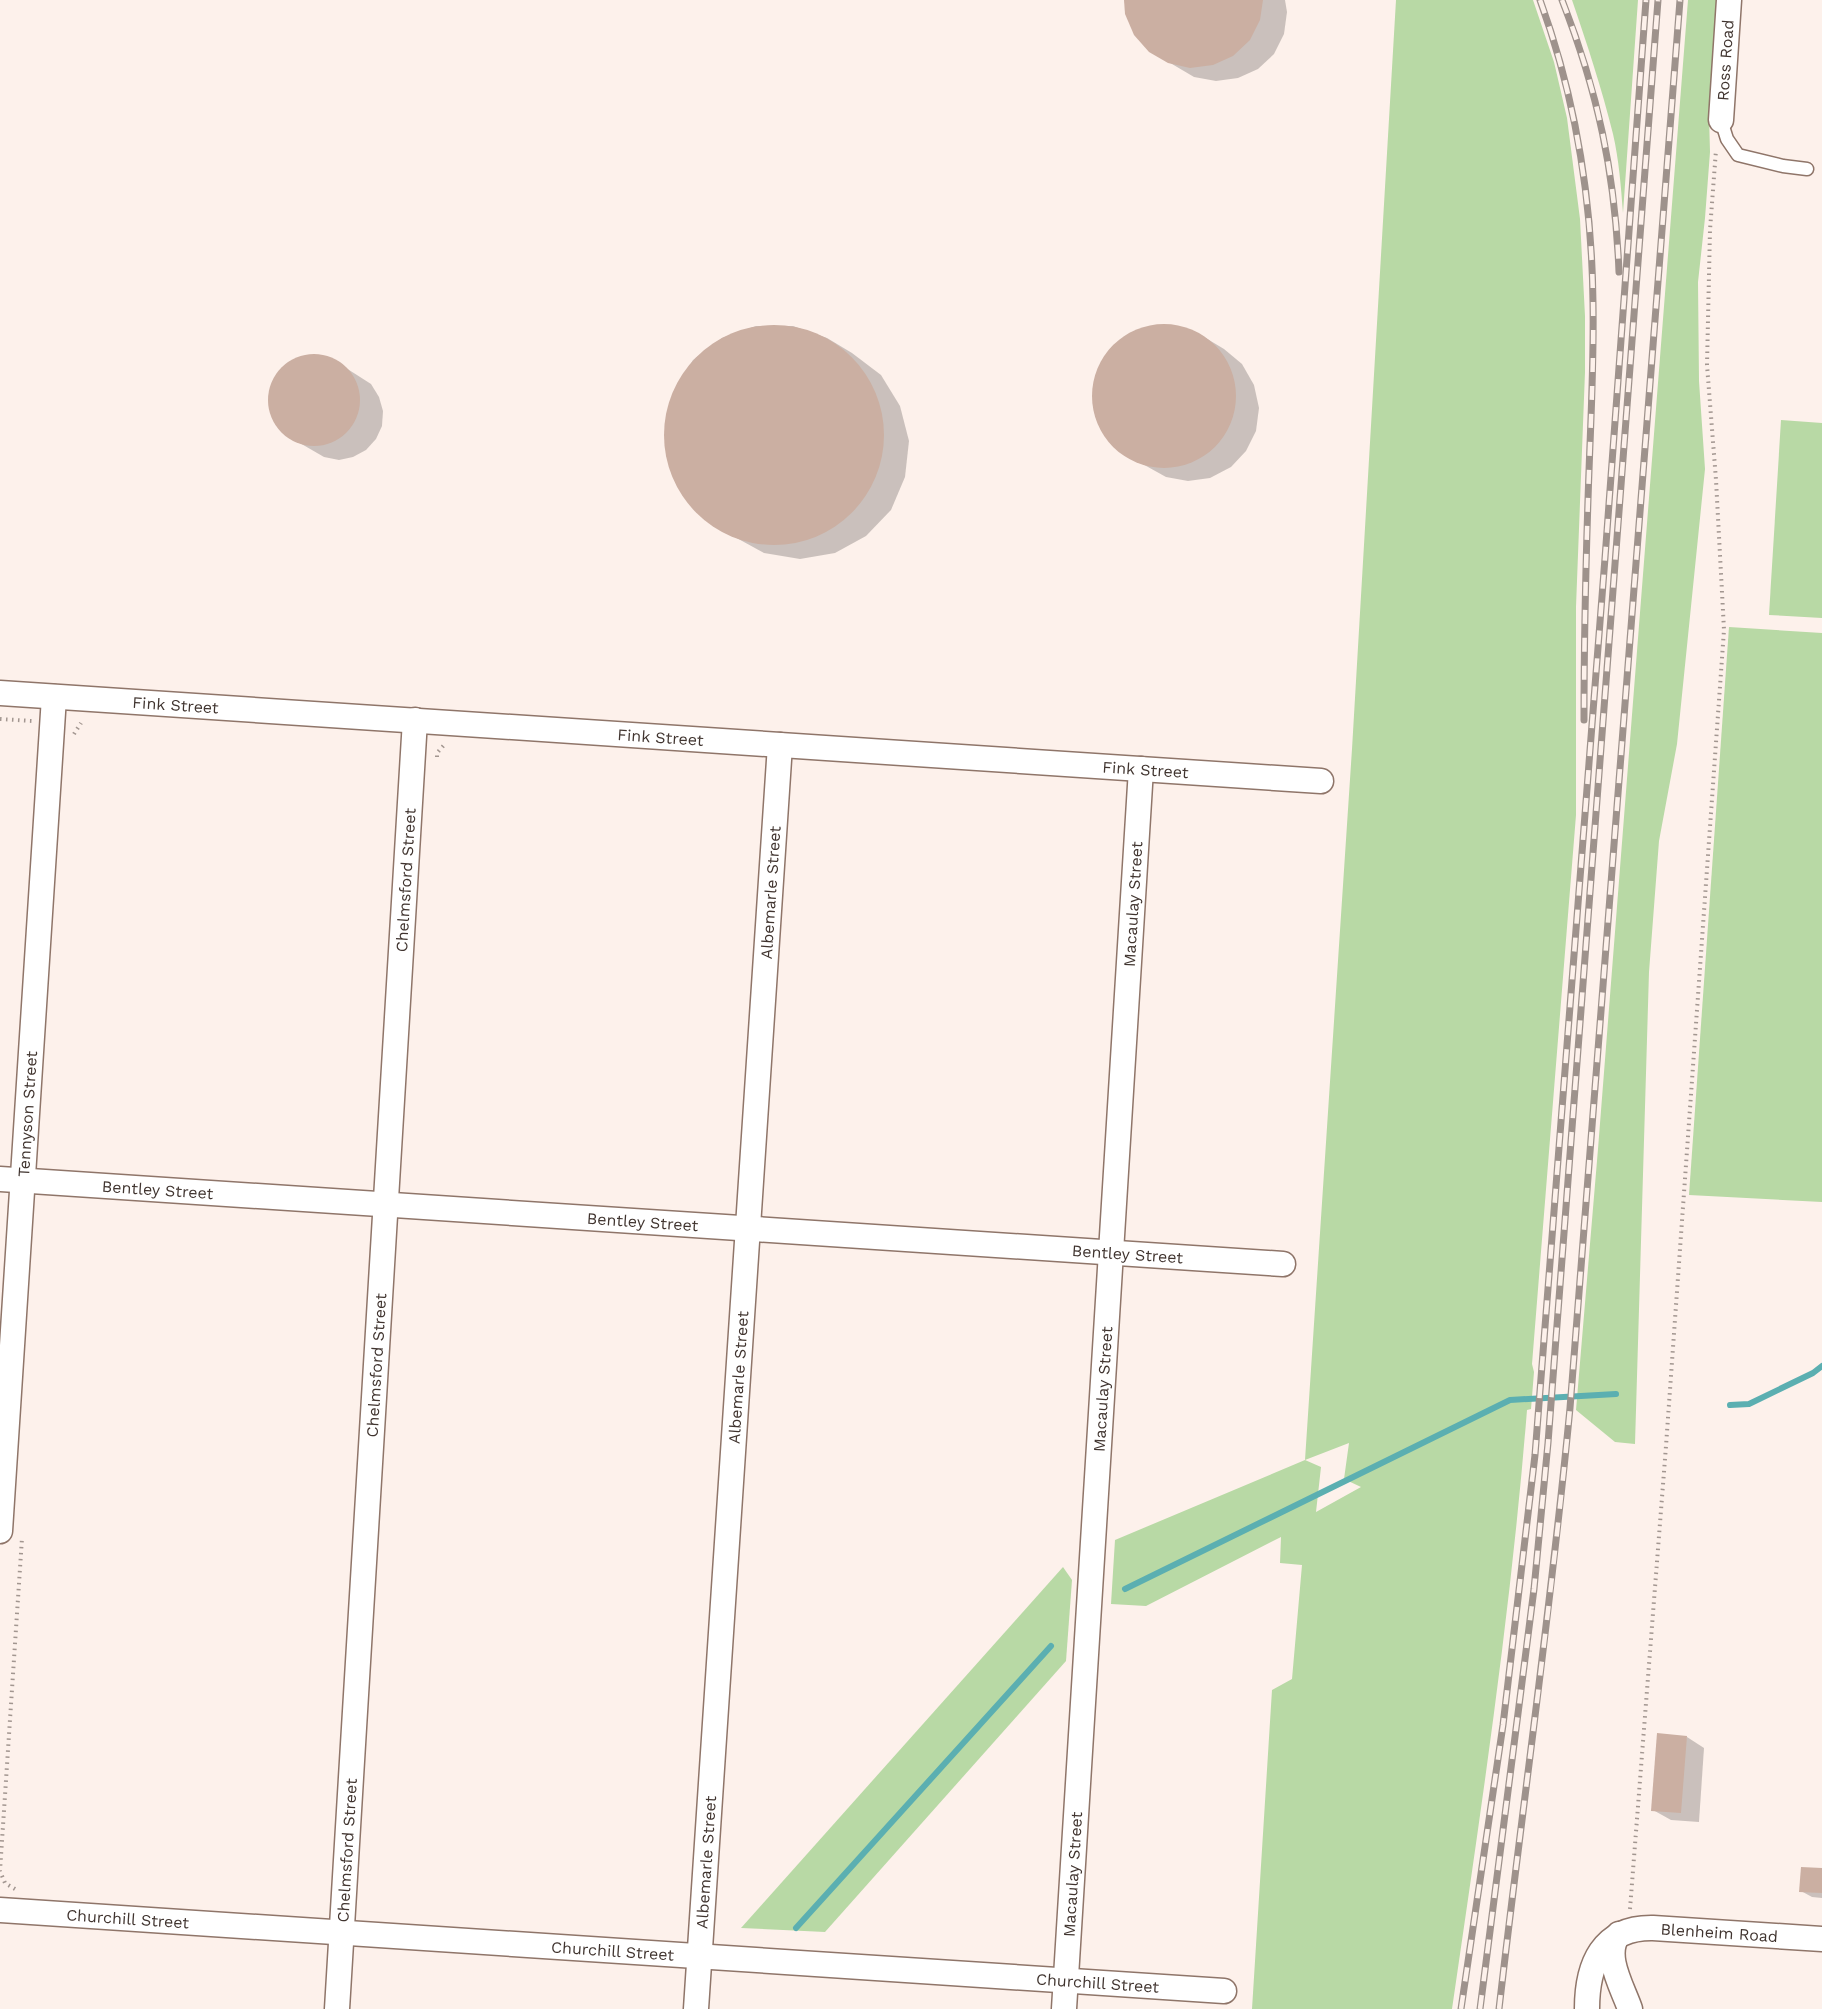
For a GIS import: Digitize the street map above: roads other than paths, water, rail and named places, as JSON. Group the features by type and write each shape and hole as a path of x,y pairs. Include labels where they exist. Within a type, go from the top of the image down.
{"street":[{"name":"Ross Road","path":"1721,120 1729,0"},
{"name":"Fink Street","path":"0,693 414,729 780,745 1321,781"},
{"name":"Tennyson Street","path":"11,1532 11,1180 54,697"},
{"name":"Chelmsford Street","path":"337,2009 414,729"},
{"name":"Albemarle Street","path":"696,2009 780,745"},
{"name":"Macaulay Street","path":"1064,2009 1141,769"},
{"name":"Bentley Street","path":"11,1180 1283,1264"},
{"name":"Churchill Street","path":"0,1910 1224,1991"},
{"name":"Blenheim Road","path":"1624,1932 1653,1928 1822,1939"},
{"path":"1587,2009 1589,1982 1595,1960 1606,1945 1624,1932"},
{"path":"1624,1932 1613,1943 1613,1955 1630,2009"}],"lane":[{"path":"1721,120 1727,139 1738,155 1783,166 1807,169"}],"waterway":[{"path":"1730,1405 1749,1404 1813,1373 1822,1366"},
{"path":"1125,1589 1510,1400 1616,1394"},
{"path":"796,1928 1051,1646"}],"railway":[{"path":"1540,0 1572,111 1585,188 1592,265 1593,345 1584,720"},
{"path":"1562,0 1586,67 1602,133 1609,167 1619,272"},
{"path":"1461,2009 1503,1725 1535,1455 1646,0"},
{"path":"1480,2009 1534,1589 1548,1443 1658,0"},
{"path":"1499,2009 1570,1408 1680,0"}]}
